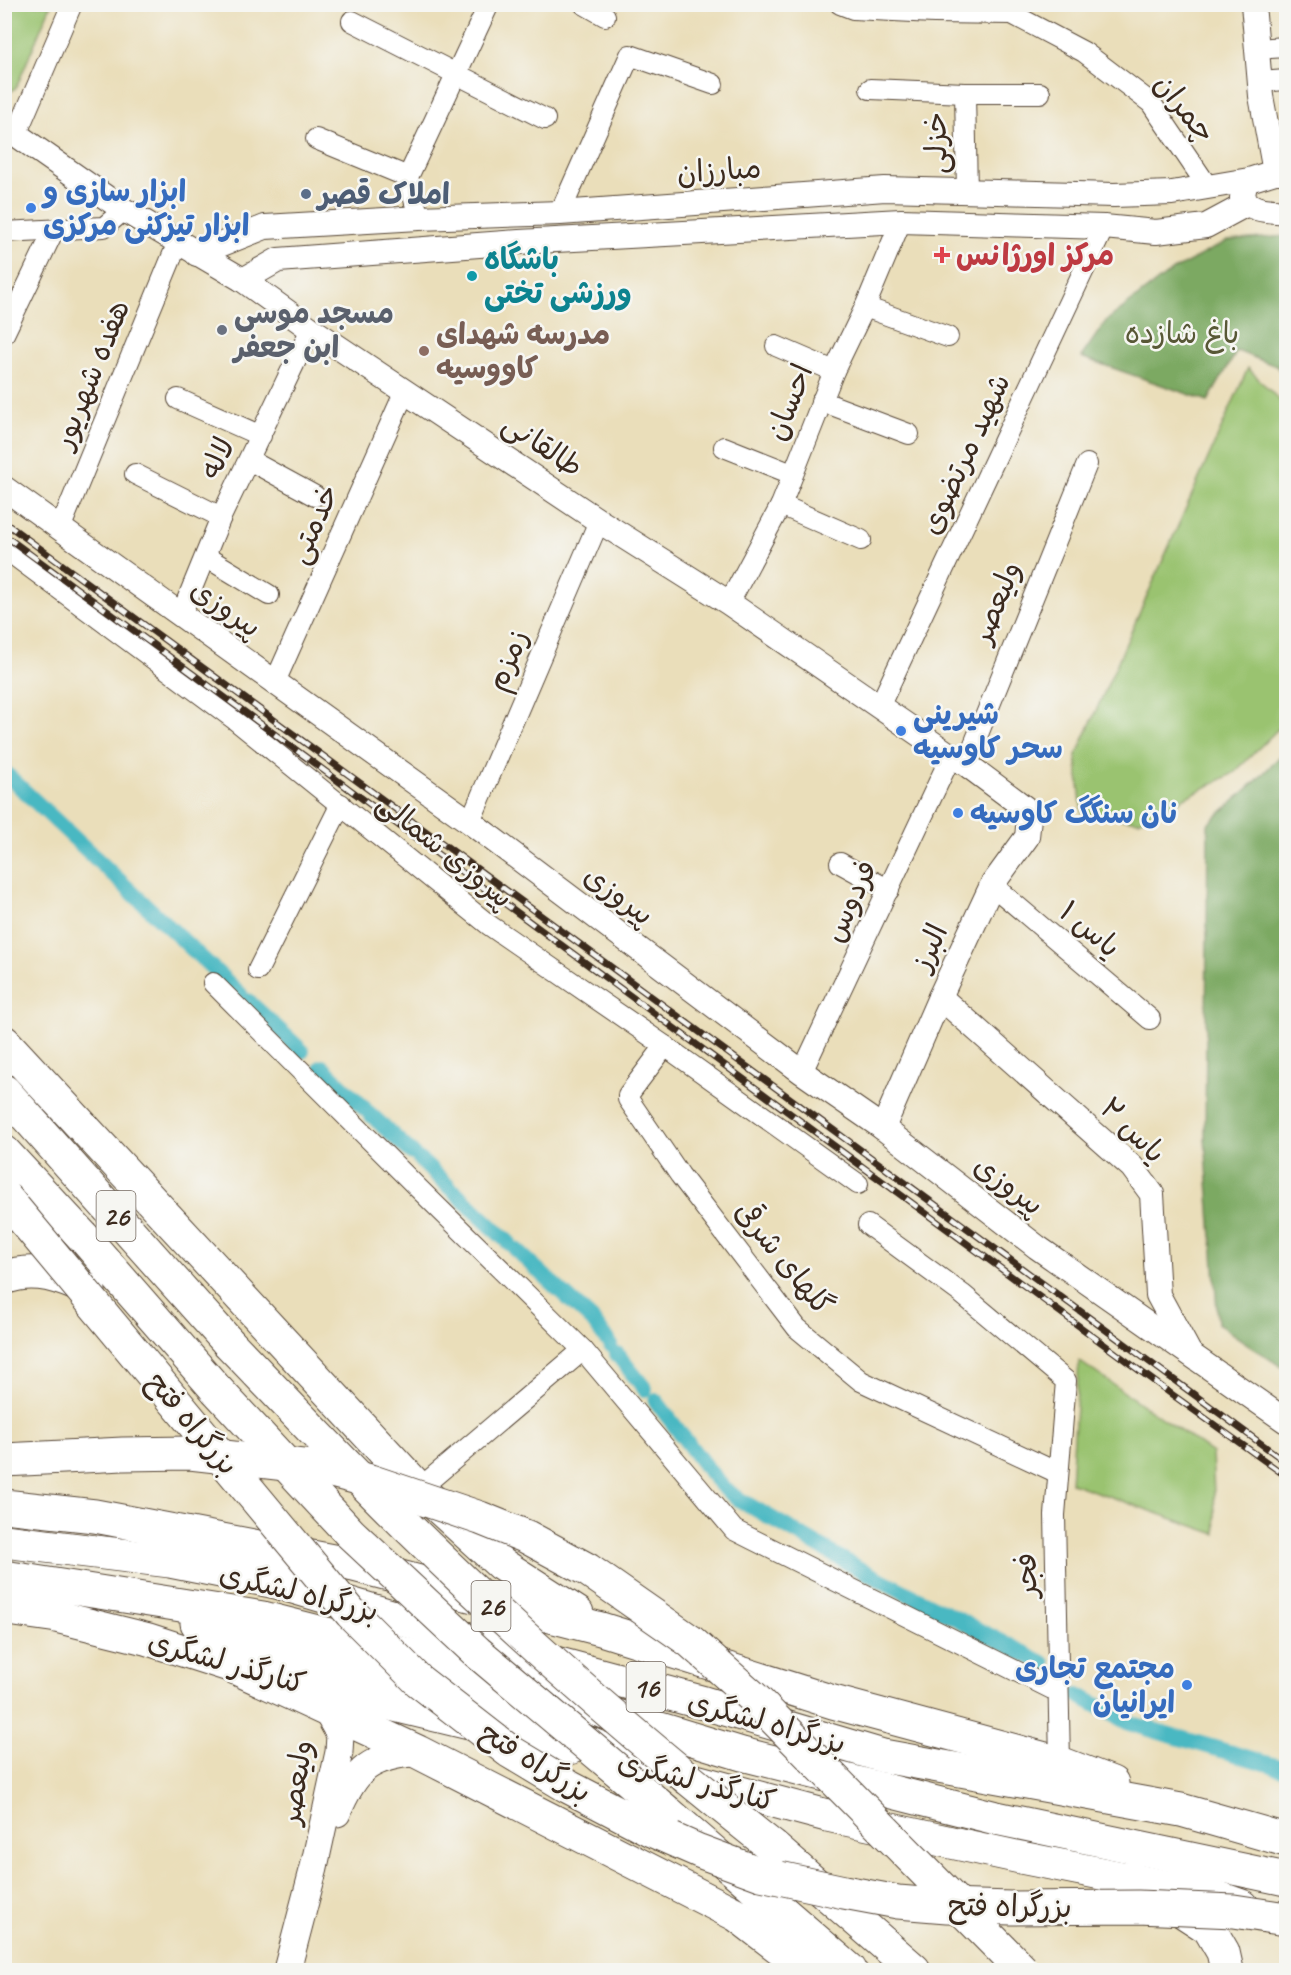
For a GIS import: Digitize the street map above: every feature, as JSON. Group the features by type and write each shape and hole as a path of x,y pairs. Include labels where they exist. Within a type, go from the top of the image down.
{"highway":[{"path":"4,1042 419,1489 501,1564 601,1629"},
{"name":"26","path":"4,1090 228,1342 414,1533 521,1635 694,1785 774,1848 914,1971"},
{"name":"26","path":"4,1152 86,1240 216,1389 350,1533 477,1652 667,1812 850,1971"},
{"name":"بزرگراه فتح","path":"4,1196 351,1613 419,1681 509,1751 569,1787 651,1830 699,1851 761,1874 844,1892 898,1902 947,1906 1138,1907 1234,1911 1287,1920"},
{"path":"4,1278 35,1273 59,1276 111,1301 216,1389"},
{"path":"4,1460 190,1453 320,1468 370,1481 480,1518 527,1537 588,1570 690,1641 754,1698 1022,1971"},
{"path":"4,1490 94,1516"},
{"path":"4,1506 94,1516 354,1565 601,1629 833,1702 1060,1762 1181,1810"},
{"name":"بزرگراه لشگری","path":"4,1540 170,1561 276,1582 883,1756 1181,1810 1287,1840"},
{"name":"بزرگراه لشگری","path":"4,1577 263,1618 453,1666 742,1754 996,1818 1287,1879"},
{"path":"110,1593 280,1652 521,1717 649,1767"},
{"path":"234,1667 418,1752 737,1915 809,1971"},
{"path":"1132,1878 1209,1928 1223,1952 1227,1971"}],"main road":[{"name":"کنارگذر لشگری","path":"4,1609 54,1616 147,1639 234,1667 649,1767 825,1815 1018,1857 1215,1896 1287,1920"},
{"name":"ولیعصر","path":"287,1971 314,1867 339,1752 340,1735 326,1710"},
{"name":"ولیعصر","path":"314,1867 355,1777 374,1761 393,1755 418,1752"}],"street":[{"path":"9,133 72,4"},
{"path":"419,218 408,177 489,4"},
{"path":"584,4 605,16"},
{"path":"1253,4 1260,82 1281,172"},
{"name":"چمران","path":"849,6 1013,9 1084,52 1151,104 1208,187"},
{"path":"352,21 545,119"},
{"path":"1257,49 1287,47"},
{"path":"560,213 630,55 713,84"},
{"path":"1260,82 1287,80"},
{"name":"خزلی","path":"870,89 1040,93"},
{"name":"خزلی","path":"964,93 967,192"},
{"name":"طالقانی","path":"9,133 124,210 243,280 311,329 599,521 729,603 1015,800"},
{"path":"316,139 408,177"},
{"name":"مبارزان","path":"188,248 265,227 560,213 873,190 1114,195 1172,193 1249,180 1281,172"},
{"path":"1249,180 1242,198 1247,204 1262,210 1287,212"},
{"path":"902,221 903,190"},
{"name":"مبارزان","path":"243,280 278,260 519,243 902,221 1104,227 1156,232 1206,225 1247,204"},
{"path":"4,232 104,227 124,210"},
{"name":"احسان","path":"729,603 781,506 834,370 866,307 902,221"},
{"path":"265,227 278,260"},
{"name":"شهید مرتضوی","path":"879,707 1104,227"},
{"path":"4,334 54,230"},
{"name":"هفده شهریور","path":"60,529 188,248"},
{"path":"866,307 948,337"},
{"name":"لاله","path":"181,615 221,517 311,329"},
{"path":"776,346 834,370"},
{"name":"خدمتی","path":"275,682 405,391"},
{"path":"178,399 261,436"},
{"path":"821,401 909,434"},
{"path":"724,447 792,474"},
{"path":"249,460 315,496"},
{"name":"ولیعصر","path":"958,760 1087,464"},
{"path":"135,474 221,517"},
{"name":"پیروزی","path":"4,488 470,822 802,1072 883,1128 1037,1247 1287,1421"},
{"path":"781,506 861,540"},
{"name":"زمزم","path":"470,822 599,521"},
{"name":"پیروزی شمالی","path":"4,548 234,719 489,925 665,1046 858,1184"},
{"path":"206,556 269,595"},
{"name":"فردوس","path":"802,1072 889,890 958,760"},
{"name":"البرز","path":"883,1128 992,885 1027,837 1029,818 1025,808 1015,800"},
{"path":"258,970 340,804"},
{"path":"840,863 889,890"},
{"name":"یاس ۱","path":"992,885 1150,1019"},
{"path":"213,983 583,1350 734,1530 1058,1692"},
{"name":"یاس ۲","path":"940,997 1132,1167 1152,1194 1158,1295 1192,1356"},
{"name":"گلهای شرقی","path":"665,1046 628,1095 629,1102 680,1175 797,1328 861,1381 1058,1473"},
{"name":"فجر","path":"868,1225 962,1294 1062,1377 1066,1386 1055,1515 1060,1762"},
{"path":"419,1489 583,1350"}],"green space":[{"path":"5,4 51,5 16,88 5,95"},
{"name":"باغ شازده","path":"1286,236 1286,377 1276,366 1237,351 1208,401 1081,357 1106,321 1170,272 1227,241"},
{"path":"1248,368 1286,407 1286,721 1234,773 1139,821 1082,813 1076,756"},
{"path":"1286,750 1286,1370 1218,1324 1205,1138 1208,824 1257,780"},
{"path":"1079,1361 1212,1453 1216,1534 1071,1483"}],"waterway":[{"path":"4,772 240,994"},
{"path":"248,1001 302,1051"},
{"path":"322,1067 364,1108"},
{"path":"369,1113 412,1153"},
{"path":"420,1160 449,1187"},
{"path":"455,1192 509,1243"},
{"path":"516,1250 592,1320 610,1344"},
{"path":"617,1354 645,1389"},
{"path":"656,1401 705,1466"},
{"path":"709,1471 735,1497 852,1565 1043,1663"},
{"path":"1078,1695 1129,1723 1286,1769"}],"railway":[{"path":"4,522 1286,1462"},
{"path":"4,535 1286,1476"}],"place":[{"name":"املاک قصر","path":"306,194"},
{"name":"ابزار سازی و ابزار تیزکنی مرکزی","path":"31,208"},
{"name":"مرکز اورژانس","path":"942,255"},
{"name":"باشگاه ورزشی تختی","path":"472,276"},
{"name":"مسجد موسی ابن جعفر","path":"222,330"},
{"name":"مدرسه شهدای کاووسیه","path":"424,351"},
{"name":"شیرینی سحر کاوسیه","path":"901,731"},
{"name":"نان سنگگ کاوسیه","path":"958,813"},
{"name":"مجتمع تجاری ایرانیان","path":"1187,1685"}]}
